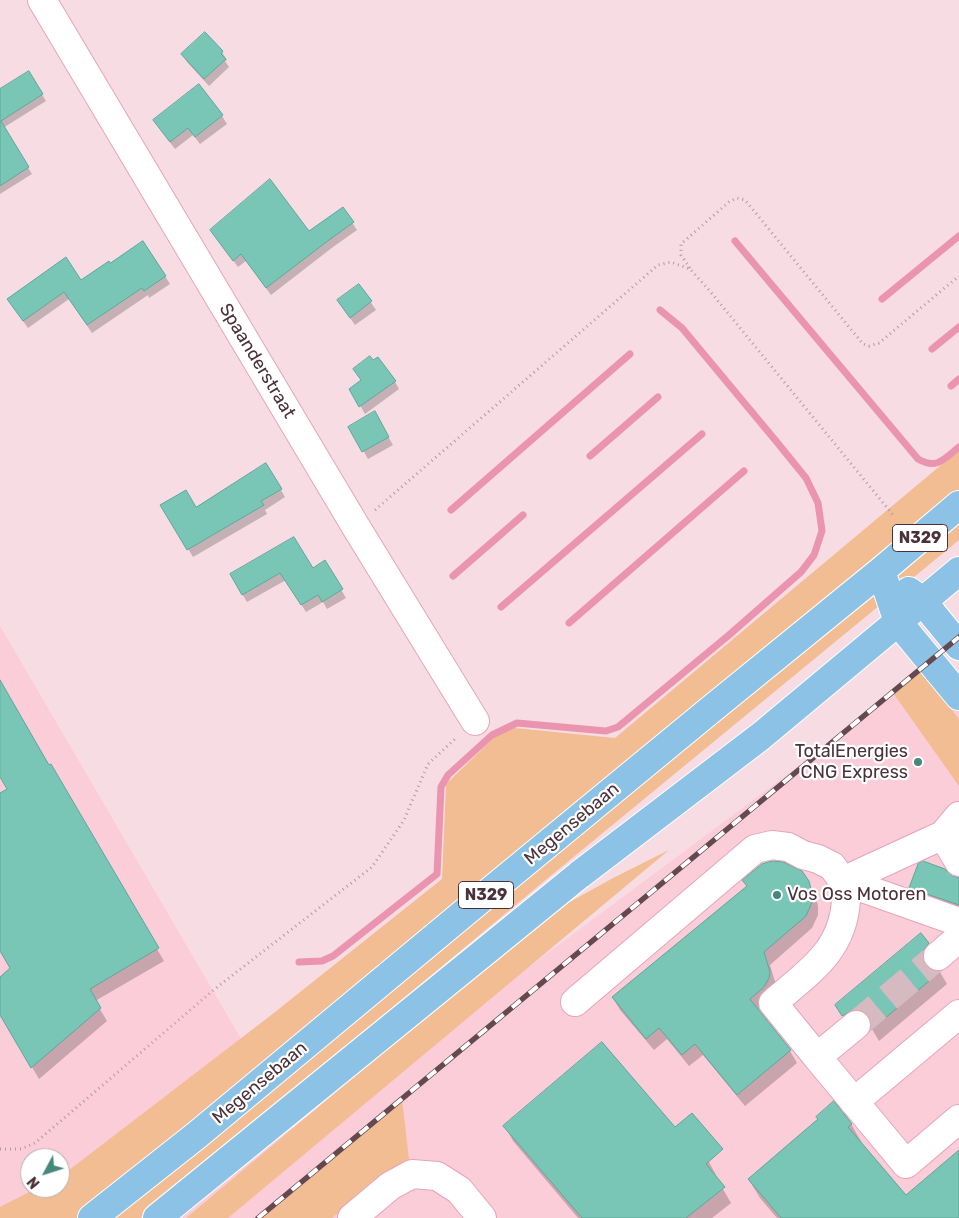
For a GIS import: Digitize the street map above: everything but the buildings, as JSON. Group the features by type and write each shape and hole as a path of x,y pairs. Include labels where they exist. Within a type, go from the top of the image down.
{"main road":[{"name":"Megensebaan","path":"92,1218 197,1136 959,505"},
{"path":"881,571 923,602 959,646"},
{"path":"881,571 898,622 959,696"},
{"name":"N329","path":"157,1218 579,875 761,736 959,571"}],"street":[{"name":"Spaanderstraat","path":"42,0 356,527 475,720"},
{"path":"843,881 951,826 959,862"},
{"path":"575,1002 755,849 772,845 788,847 832,866 843,881 846,899 843,920 836,940 824,957 773,1003 906,1164 959,1119"},
{"path":"843,881 959,922"},
{"path":"938,956 959,938"},
{"path":"854,1102 959,1014"},
{"path":"817,1057 856,1024"},
{"path":"352,1218 390,1186 412,1174 437,1176 459,1190 482,1218"}],"path":[{"path":"893,514 690,269 681,255 681,244 729,202 738,198 745,200 863,344 869,346 879,343 959,276"},
{"path":"356,527 658,265 671,262 690,269"},
{"path":"0,1149 21,1149 35,1143 216,988 372,867 404,820 428,764 475,720"}],"shaded area":[{"path":"959,450 959,540 548,878 140,1218 0,1218 0,1207 20,1197 70,1198 70,1169 270,1016 442,879 446,784 505,727 615,738"},
{"path":"0,626 299,1138 928,670 959,706 959,1218 0,1218"},
{"path":"918,668 959,719 959,786 891,690"},
{"path":"669,850 228,1218 186,1218 504,951 559,908"},
{"path":"402,1099 410,1168 349,1204 332,1218 259,1218"}],"waterway":[{"path":"882,299 959,236"},
{"path":"735,241 918,459 930,463 940,462 959,447"},
{"path":"299,962 322,961 333,956 437,874 441,787 448,775 492,735 517,723 606,731 618,727 729,635 801,572 814,555 822,531 818,503 806,478 682,328 660,310"},
{"path":"932,349 959,327"},
{"path":"451,510 630,354"},
{"path":"951,386 959,379"},
{"path":"590,456 658,397"},
{"path":"501,607 702,434"},
{"path":"569,623 744,471"},
{"path":"453,576 523,515"}],"tunnel":[{"path":"856,1025 938,956"}],"railway":[{"path":"258,1218 959,637"}],"place":[{"name":"TotalEnergies CNG Express","path":"918,762"},
{"name":"Vos Oss Motoren","path":"777,895"}]}
